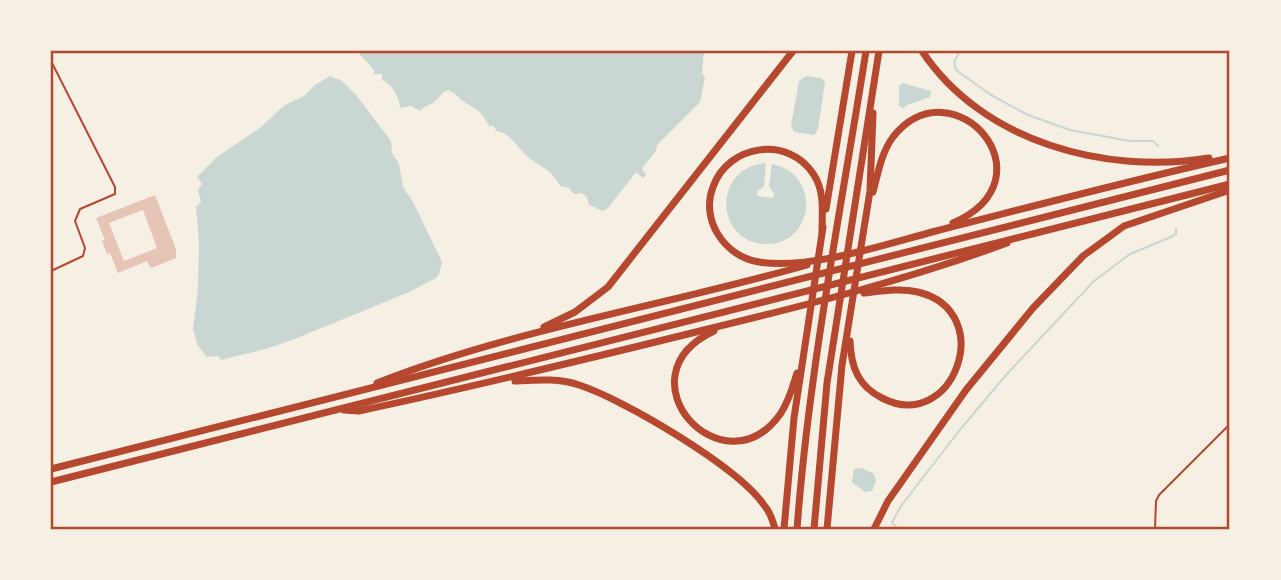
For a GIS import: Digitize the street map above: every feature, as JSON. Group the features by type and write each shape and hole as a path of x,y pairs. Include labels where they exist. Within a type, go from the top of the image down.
{"highway":[{"path":"514,340 575,313 608,287 793,51"},
{"path":"784,529 792,436 852,51"},
{"path":"797,529 819,346 866,51"},
{"path":"814,529 827,383 879,51"},
{"path":"922,51 945,81 981,109 1014,129 1067,151 1118,162 1145,164 1230,157"},
{"path":"827,529 842,365 871,183 874,81"},
{"path":"864,230 881,162 892,139 906,124 925,114 942,112 959,115 984,133 992,145 997,161 997,177 993,192 983,206 967,217 936,231"},
{"path":"803,264 752,261 734,252 720,238 712,221 709,204 712,188 722,170 730,161 754,150 778,150 799,159 815,176 819,186 822,232"},
{"path":"347,394 405,372 514,340 1230,157"},
{"path":"51,469 1230,170"},
{"path":"51,482 1230,184"},
{"path":"874,529 888,501 966,390 1032,308 1083,256 1124,226 1230,190"},
{"path":"336,409 359,411 493,382 870,290 1039,231"},
{"path":"849,327 851,362 858,379 871,393 888,402 908,404 924,401 939,394 958,370 961,339 948,310 921,293 870,290"},
{"path":"742,321 699,338 679,363 675,377 675,392 683,413 698,430 711,437 742,439 767,428 788,399 805,349"},
{"path":"493,382 560,380 604,394 682,439 737,477 764,504 775,529"}],"path":[{"path":"51,61 115,187 115,194 80,209 75,221 85,248 83,256 51,271"},
{"path":"1155,529 1156,501 1160,495 1230,424"}],"shaded area":[{"path":"357,51 704,51 702,72 705,78 700,102 657,145 656,151 642,168 646,175 643,178 636,172 603,211 589,205 587,197 581,193 574,194 569,188 560,186 553,175 529,157 508,136 495,131 492,125 490,127 478,111 451,91 445,91 420,111 411,106 400,108 395,92 382,80 382,74 374,74 374,70"},
{"path":"330,76 342,81 356,95 391,141 403,187 442,262 439,274 407,293 292,340 221,360 218,356 207,357 197,344 193,329 198,289 199,243 196,207 201,202 198,190 202,184 197,177 217,157 261,127 285,105 304,96"},
{"path":"806,76 821,78 825,82 818,129 814,135 794,132 791,126 799,81"},
{"path":"902,83 931,91 930,97 903,108 899,106 899,86"},
{"path":"766,163 764,186 757,196 773,198 774,194 769,186 772,164 788,170 799,181 805,194 806,209 802,223 794,234 781,242 764,244 747,239 735,230 726,203 729,189 737,176 749,167"},
{"path":"862,468 874,474 876,481 872,491 865,492 852,482 854,469"}],"building":[{"path":"155,195 176,249 176,258 151,268 147,261 118,273 110,253 107,254 102,241 105,240 96,218","holes":["143,210 157,248 124,261 109,223"]}],"waterway":[{"path":"960,51 954,62 956,70 991,95 1028,115 1070,130 1130,141 1153,141 1158,146"},
{"path":"897,529 892,522 901,506 1006,375 1094,281 1130,254 1176,234 1176,229"}]}
